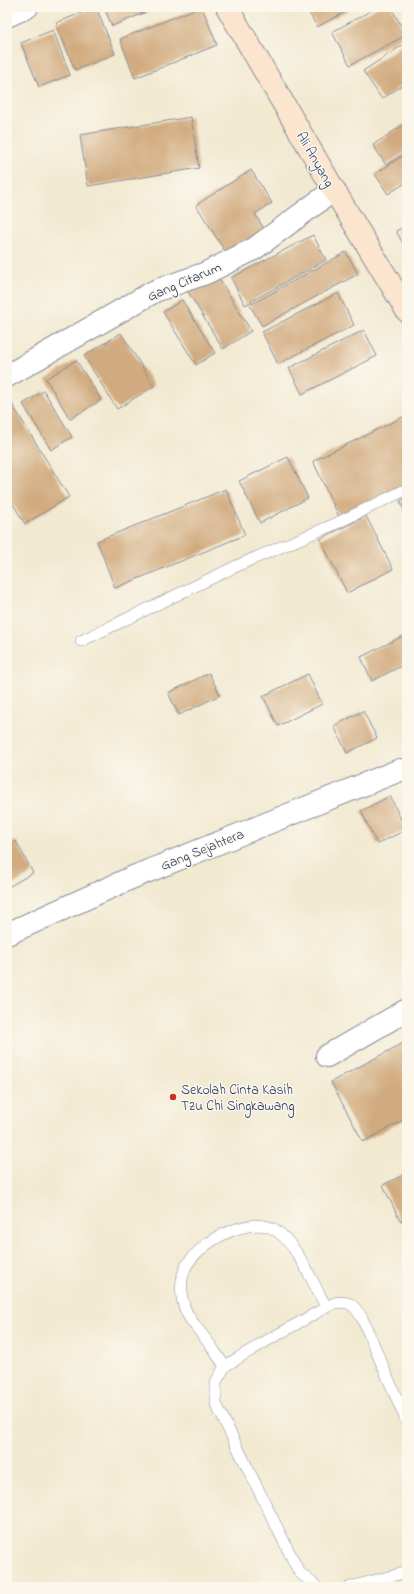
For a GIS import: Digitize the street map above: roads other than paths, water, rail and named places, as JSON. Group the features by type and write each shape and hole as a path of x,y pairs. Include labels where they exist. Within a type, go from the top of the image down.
{"street":[{"path":"7,16 27,7"},
{"name":"Ali Anyang","path":"227,7 407,311"},
{"name":"Gang Citarum","path":"7,376 155,291 206,273 254,249 334,190"},
{"name":"Gang Sejahtera","path":"7,934 131,878 400,770"},
{"path":"327,1056 407,1010"}],"lane":[{"path":"82,641 243,563 335,524 407,489"},
{"path":"225,1366 187,1316 182,1298 181,1282 184,1270 194,1257 210,1242 228,1232 245,1226 262,1225 277,1231 291,1244 326,1307"},
{"path":"316,1587 299,1572 216,1404 216,1382 225,1366 326,1307 334,1303 343,1302 355,1306 362,1318 407,1422"},
{"path":"350,1587 407,1572"}],"place":[{"name":"Sekolah Cinta Kasih Tzu Chi Singkawang","path":"173,1097"}]}
